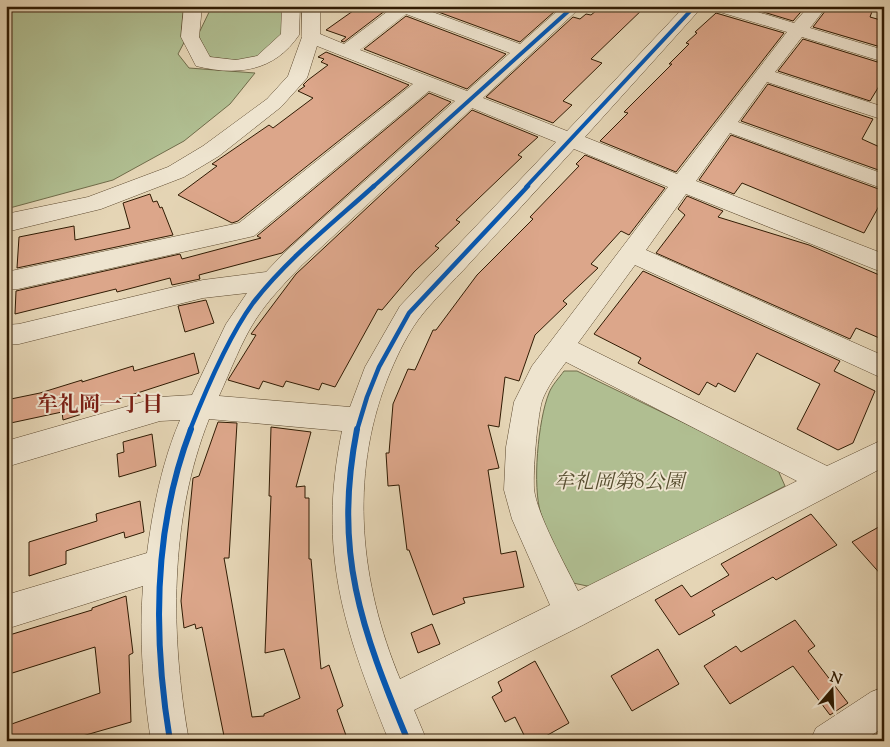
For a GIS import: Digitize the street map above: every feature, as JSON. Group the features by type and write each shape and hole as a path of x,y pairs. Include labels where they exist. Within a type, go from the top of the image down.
{"street":[{"path":"193,6 190,37 203,62 236,66 263,60 290,35 291,6"},
{"path":"6,224 8,222 93,204 176,172 211,151 274,103 297,78 311,37 311,6"},
{"path":"408,741 363,624 350,573 346,526 347,496 359,420 379,366 409,313 694,6"},
{"path":"719,6 884,56"},
{"path":"571,614 528,519 519,490 520,447 528,402 542,374 561,347 632,254 726,124 798,30 819,6"},
{"path":"346,51 401,7 523,51"},
{"path":"170,741 162,702 159,643 161,565 180,462 200,406 242,320 273,280 293,259 470,100 568,7"},
{"path":"311,37 884,264"},
{"path":"764,74 884,114"},
{"path":"6,281 18,280 246,230 427,83"},
{"path":"726,124 884,182"},
{"path":"632,254 884,368"},
{"path":"6,335 19,334 203,289 273,280"},
{"path":"561,347 827,481"},
{"path":"6,454 160,410 200,406 359,420"},
{"path":"392,702 571,614 884,452"},
{"path":"6,612 161,565"},
{"path":"829,741 884,705"}],"green space":[{"path":"6,6 203,6 178,54 189,68 255,73 230,104 184,141 113,180 6,209"},
{"path":"212,6 284,6 284,31 261,55 241,61 209,57 198,35"},
{"name":"牟礼岡第8公園","path":"564,371 577,371 777,468 785,486 592,587 573,583 544,523 538,502 537,488 539,436 545,405 550,390"}],"building":[{"path":"360,6 390,7 344,42 341,41 346,37 326,30"},
{"path":"422,6 541,6 555,11 520,42"},
{"path":"602,6 646,6 591,59 602,63 563,101 572,105 553,123 486,97 573,17 580,19 586,14 591,15"},
{"path":"764,6 806,6 793,21 760,11"},
{"path":"829,6 874,6 870,17 884,21 884,48 813,27"},
{"path":"716,13 784,33 676,172 600,141 628,113 624,112 672,64 669,64 689,44 686,43 697,33 695,32"},
{"path":"406,16 506,54 467,89 364,49"},
{"path":"803,39 884,64 884,78 870,101 778,71"},
{"path":"326,52 409,85 238,221 232,223 178,195 217,166 212,164 269,125 273,128 313,98 298,91 305,86 303,85 308,80 328,65 321,62 324,59 318,57"},
{"path":"768,84 873,119 862,139 884,149 884,172 741,121"},
{"path":"429,93 451,102 282,253 199,275 200,279 172,285 170,278 117,292 116,289 15,314 16,291 180,254 182,259 261,238 257,236"},
{"path":"472,110 538,137 518,155 522,157 456,220 460,222 435,246 439,248 414,272 382,310 378,309 335,387 322,383 319,390 286,381 283,387 263,381 259,389 228,380 256,335 251,334 296,274"},
{"path":"731,135 884,191 884,197 864,233 742,183 734,194 699,180"},
{"path":"585,155 665,188 629,235 621,231 591,264 598,268 563,301 567,304 535,335 519,381 505,377 499,427 488,425 499,468 488,470 501,554 516,551 524,587 463,598 465,603 433,615 409,550 407,550 399,485 388,486 386,453 389,453 393,404 408,369 415,370 433,330 436,330 477,275 533,219 530,217 579,166 576,164"},
{"path":"150,194 153,202 157,201 160,208 162,207 173,235 17,268 19,237 74,226 75,240 130,228 123,203"},
{"path":"687,196 723,211 718,217 809,245 884,277 884,340 856,328 850,339 656,253 685,215 678,209"},
{"path":"643,271 840,361 834,371 875,391 853,443 838,450 797,429 820,384 757,353 735,392 718,383 716,387 707,382 699,395 638,363 641,358 594,334"},
{"path":"206,300 214,323 185,332 178,306"},
{"path":"194,353 199,373 82,411 82,414 63,420 62,412 6,424 6,400 40,393 82,380 82,382 133,366 134,371"},
{"path":"218,422 237,423 229,558 224,558 252,717 264,716 264,714 300,698 284,649 265,653 271,496 269,496 271,427 311,432 296,487 305,486 305,498 309,498 309,559 311,559 321,669 329,665 343,706 337,710 348,741 225,741 202,627 196,629 195,624 184,628 181,601 193,478 199,476"},
{"path":"152,434 156,466 119,477 117,454 124,452 123,442"},
{"path":"140,501 144,532 125,538 124,532 66,551 66,564 29,576 29,542 97,521 96,514"},
{"path":"811,514 837,545 776,580 773,577 712,611 715,615 679,635 655,600 682,585 691,597 729,575 721,564"},
{"path":"884,524 884,578 852,542"},
{"path":"126,596 133,653 129,655 131,722 65,741 6,741 6,726 100,693 95,647 6,675 6,636 92,610 92,608"},
{"path":"795,620 815,646 808,651 848,703 830,715 793,666 730,704 704,666 736,646 741,652"},
{"path":"432,624 440,644 418,653 411,633"},
{"path":"658,649 679,684 632,711 611,676"},
{"path":"535,661 569,723 537,741 527,741 515,717 505,722 492,697 502,691 498,682"}],"cycle path":[{"path":"170,741 164,707 159,636 159,601 166,531 172,496 188,437 203,400 239,325 259,296 293,259 574,6"},
{"path":"408,741 367,638 355,591 350,559 347,526 351,461 357,429 367,397 382,360 409,313 695,6"}],"district":[{"name":"牟礼岡一丁目","path":"100,404"}]}
